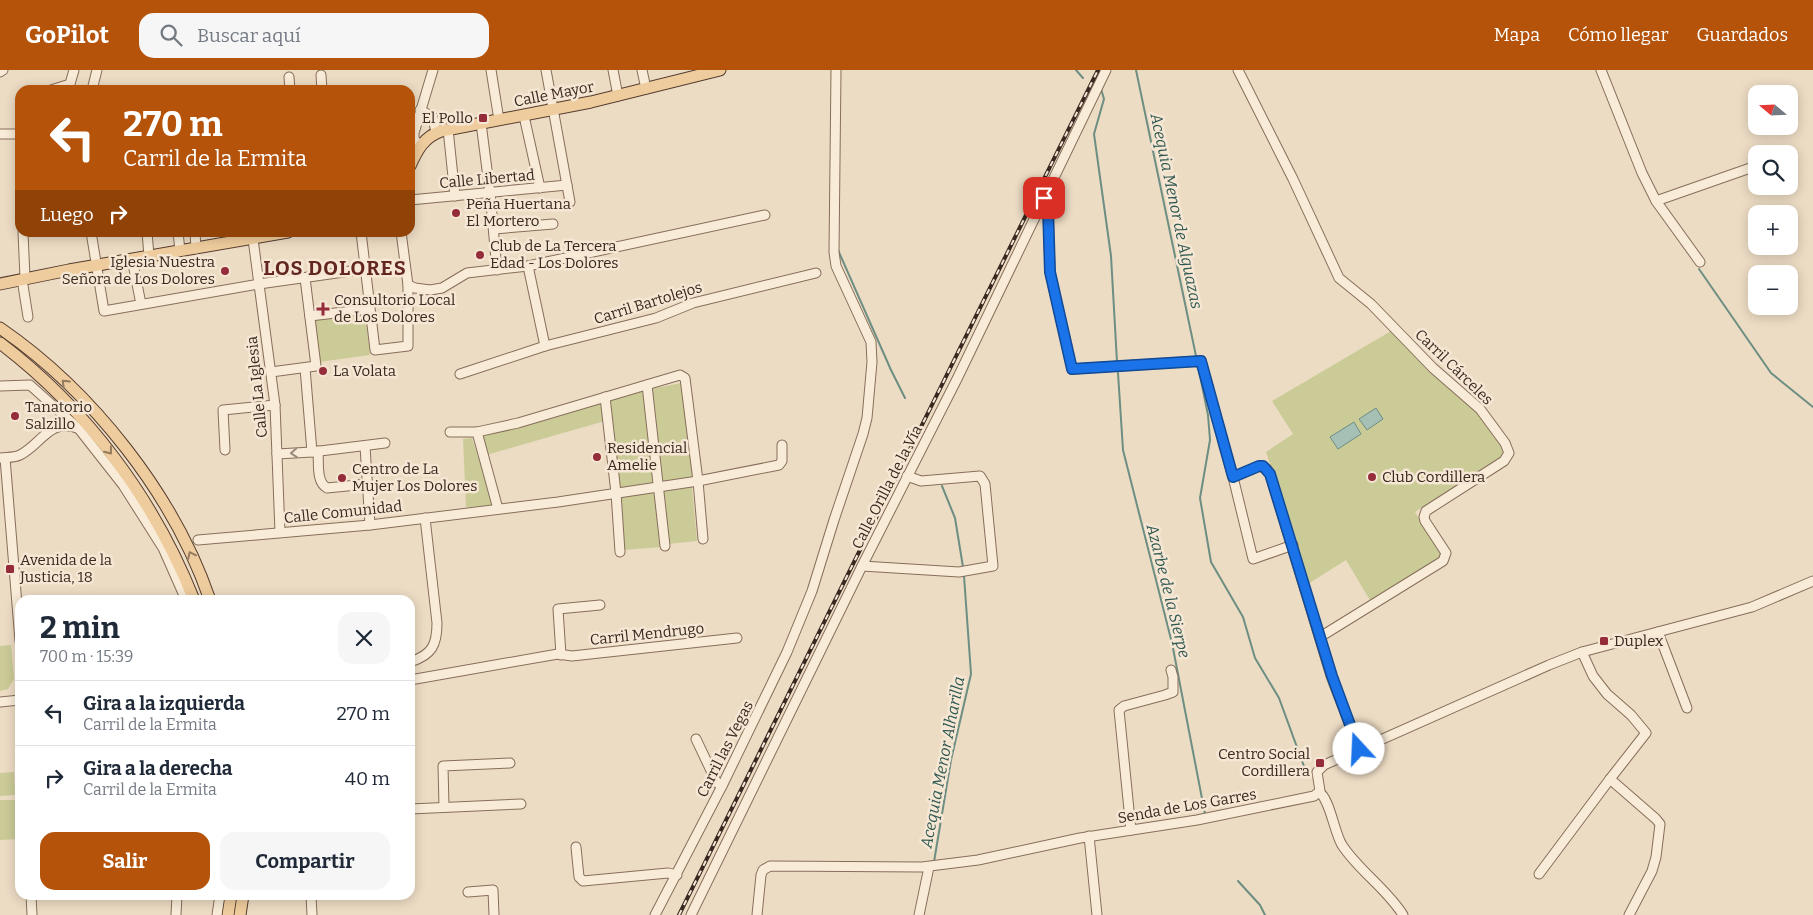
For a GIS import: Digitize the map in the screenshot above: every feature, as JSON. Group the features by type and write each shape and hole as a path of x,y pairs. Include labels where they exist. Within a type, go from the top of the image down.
{"main road":[{"name":"Calle Mayor","path":"415,156 420,146 429,136 448,129 524,116 618,96 646,89 678,75 720,70"},
{"path":"0,284 251,237"},
{"path":"0,328 46,364 94,411 116,437 156,492 175,523 208,595"},
{"path":"0,343 37,373 61,397 85,422 124,470 176,557 192,595"},
{"path":"228,915 230,900"},
{"path":"240,915 242,900"}],"street":[{"path":"67,85 70,84 74,70"},
{"path":"93,85 96,70"},
{"path":"415,121 433,70"},
{"path":"491,70 499,120"},
{"path":"546,70 570,202"},
{"path":"613,70 618,96"},
{"path":"642,70 646,89"},
{"name":"Carril las Vegas","path":"655,915 771,688 812,591 866,418 872,362 871,342 836,266 834,252 836,70"},
{"name":"Calle Orilla de la Vía","path":"690,915 862,566 957,379 1106,70"},
{"name":"Carril Cárceles","path":"1238,70 1339,278 1371,304 1434,368 1480,409 1505,443 1509,453 1504,461 1426,511 1425,521 1446,554 1443,561 1320,637"},
{"path":"1601,70 1642,173 1656,201 1700,262"},
{"path":"321,75 322,85"},
{"path":"289,77 290,85"},
{"path":"420,110 432,117 436,133"},
{"path":"524,116 540,188"},
{"path":"481,123 497,270"},
{"path":"448,129 455,196"},
{"path":"0,134 15,134"},
{"path":"415,140 420,146"},
{"path":"1656,201 1748,169"},
{"name":"Calle Libertad","path":"415,200 567,185"},
{"path":"1044,198 1048,208 1050,272 1072,369 1201,361 1253,559 1293,545"},
{"path":"408,285 430,290 442,288 466,273 528,266 765,215"},
{"path":"494,229 553,224"},
{"path":"23,237 24,279 28,317"},
{"path":"92,237 104,311 259,284 365,269"},
{"path":"147,237 149,256"},
{"path":"179,237 180,251"},
{"path":"195,237 196,248"},
{"name":"Calle La Iglesia","path":"256,237 259,284 275,405 280,532"},
{"path":"362,237 375,350 408,346 408,285 403,237"},
{"path":"132,259 141,304"},
{"path":"528,266 545,346"},
{"name":"Carril Bartolejos","path":"460,374 545,346 656,318 694,303 816,273"},
{"path":"271,372 316,366 304,278"},
{"path":"310,316 369,309"},
{"path":"305,368 320,481 327,488 367,484"},
{"path":"450,432 477,432 518,423 680,375 686,378 703,539"},
{"path":"0,386 30,385 77,428 123,485 146,520 163,548 184,595"},
{"path":"647,385 665,546"},
{"path":"604,397 616,493 620,552"},
{"path":"52,429 55,418 53,405"},
{"path":"225,450 222,410 275,405"},
{"path":"15,595 2,458 14,457 25,452 58,426 77,428"},
{"path":"477,432 498,509"},
{"path":"277,454 315,452 386,442"},
{"name":"Calle Comunidad","path":"198,540 370,525 698,481 779,465 782,461 782,445"},
{"path":"365,446 370,525"},
{"path":"1233,477 1259,466 1267,469 1270,474 1332,676 1359,749"},
{"path":"862,566 959,572 993,566 985,484 980,476 921,481 908,476"},
{"path":"415,660 428,654 435,644 437,634 425,518"},
{"path":"1403,915 1343,846 1334,826 1326,799 1320,792 1317,774 1319,768 1582,652 1752,606 1813,581"},
{"path":"561,655 558,609 600,605"},
{"path":"1658,632 1687,708"},
{"name":"Carril Mendrugo","path":"415,679 561,655 572,656 737,638"},
{"path":"1538,874 1646,732 1631,715 1607,694 1593,676 1582,652"},
{"path":"1130,830 1119,710 1124,706 1173,692 1173,677 1170,670"},
{"path":"0,702 15,700"},
{"path":"696,738 715,779 722,786"},
{"path":"444,807 443,766 510,763"},
{"path":"1610,779 1660,824 1656,857 1652,871 1629,915"},
{"name":"Senda de Los Garres","path":"758,915 761,874 763,870 770,866 929,867 978,860 1089,836 1181,823 1244,811 1314,796 1320,792"},
{"path":"415,810 521,804"},
{"path":"1089,836 1097,915"},
{"path":"576,847 579,877 583,881 668,872 677,875"},
{"path":"919,915 929,867"},
{"path":"468,892 493,890 494,915"},
{"path":"31,900 32,915"},
{"path":"176,915 177,900"},
{"path":"217,915 219,900"},
{"path":"311,900 312,915"}],"green space":[{"path":"365,313 370,355 319,362 315,318"},
{"name":"Club Cordillera","path":"1391,331 1431,373 1471,404 1506,450 1506,454 1415,512 1443,557 1371,602 1346,560 1308,584 1266,452 1293,434 1272,401"},
{"path":"681,383 693,477 662,482 651,389"},
{"path":"643,391 654,483 619,488 609,400"},
{"path":"603,402 605,421 486,455 482,435"},
{"path":"472,438 494,506 466,507 463,439"},
{"path":"692,487 697,541 668,544 662,491"},
{"path":"656,492 662,547 623,550 619,495"},
{"path":"11,645 14,679 8,689 0,691 0,646"},
{"path":"14,772 15,795 0,796 0,773"},
{"path":"0,800 15,800 15,839 0,840"}],"shaded area":[{"path":"1376,408 1383,419 1367,430 1359,419"},
{"path":"1354,422 1361,434 1338,449 1330,437"}],"waterway":[{"name":"Azarbe de la Sierpe","path":"1076,70 1083,78"},
{"name":"Acequia Menor de Alguazas","path":"1136,70 1196,356"},
{"name":"Azarbe de la Sierpe","path":"1101,89 1104,99 1094,134 1111,256 1117,362"},
{"name":"Acequia Menor Alharilla","path":"838,250 905,398"},
{"path":"1699,269 1771,373 1813,407"},
{"name":"Acequia Menor de Alguazas","path":"1199,371 1208,415 1210,440 1200,498 1211,562 1243,617 1255,658 1279,698 1305,769"},
{"name":"Azarbe de la Sierpe","path":"1118,373 1123,450 1172,643 1205,814"},
{"name":"Acequia Menor Alharilla","path":"942,486 955,518 963,567"},
{"name":"Acequia Menor Alharilla","path":"934,862 951,760 971,674 964,576"},
{"name":"Azarbe de la Sierpe","path":"1238,881 1260,905 1265,915"}],"railway":[{"path":"679,915 1098,70"}],"place":[{"name":"El Pollo","path":"483,118"},
{"name":"Peña Huertana El Mortero","path":"456,213"},
{"name":"Club de La Tercera Edad - Los Dolores","path":"480,255"},
{"name":"Iglesia Nuestra Señora de Los Dolores","path":"225,271"},
{"name":"Consultorio Local de Los Dolores","path":"323,309"},
{"name":"La Volata","path":"323,371"},
{"name":"Tanatorio Salzillo","path":"15,416"},
{"name":"Residencial Amelie","path":"597,457"},
{"name":"Club Cordillera","path":"1372,477"},
{"name":"Centro de La Mujer Los Dolores","path":"342,478"},
{"name":"Avenida de la Justicia, 18","path":"10,569"},
{"name":"Duplex","path":"1604,641"},
{"name":"Centro Social Cordillera","path":"1320,763"}],"district":[{"name":"LOS DOLORES","path":"335,268"}],"route":[{"path":"1044,198 1048,208 1050,272 1072,369 1201,361 1233,477 1259,466 1263,466 1270,474 1332,676 1359,749"}]}
